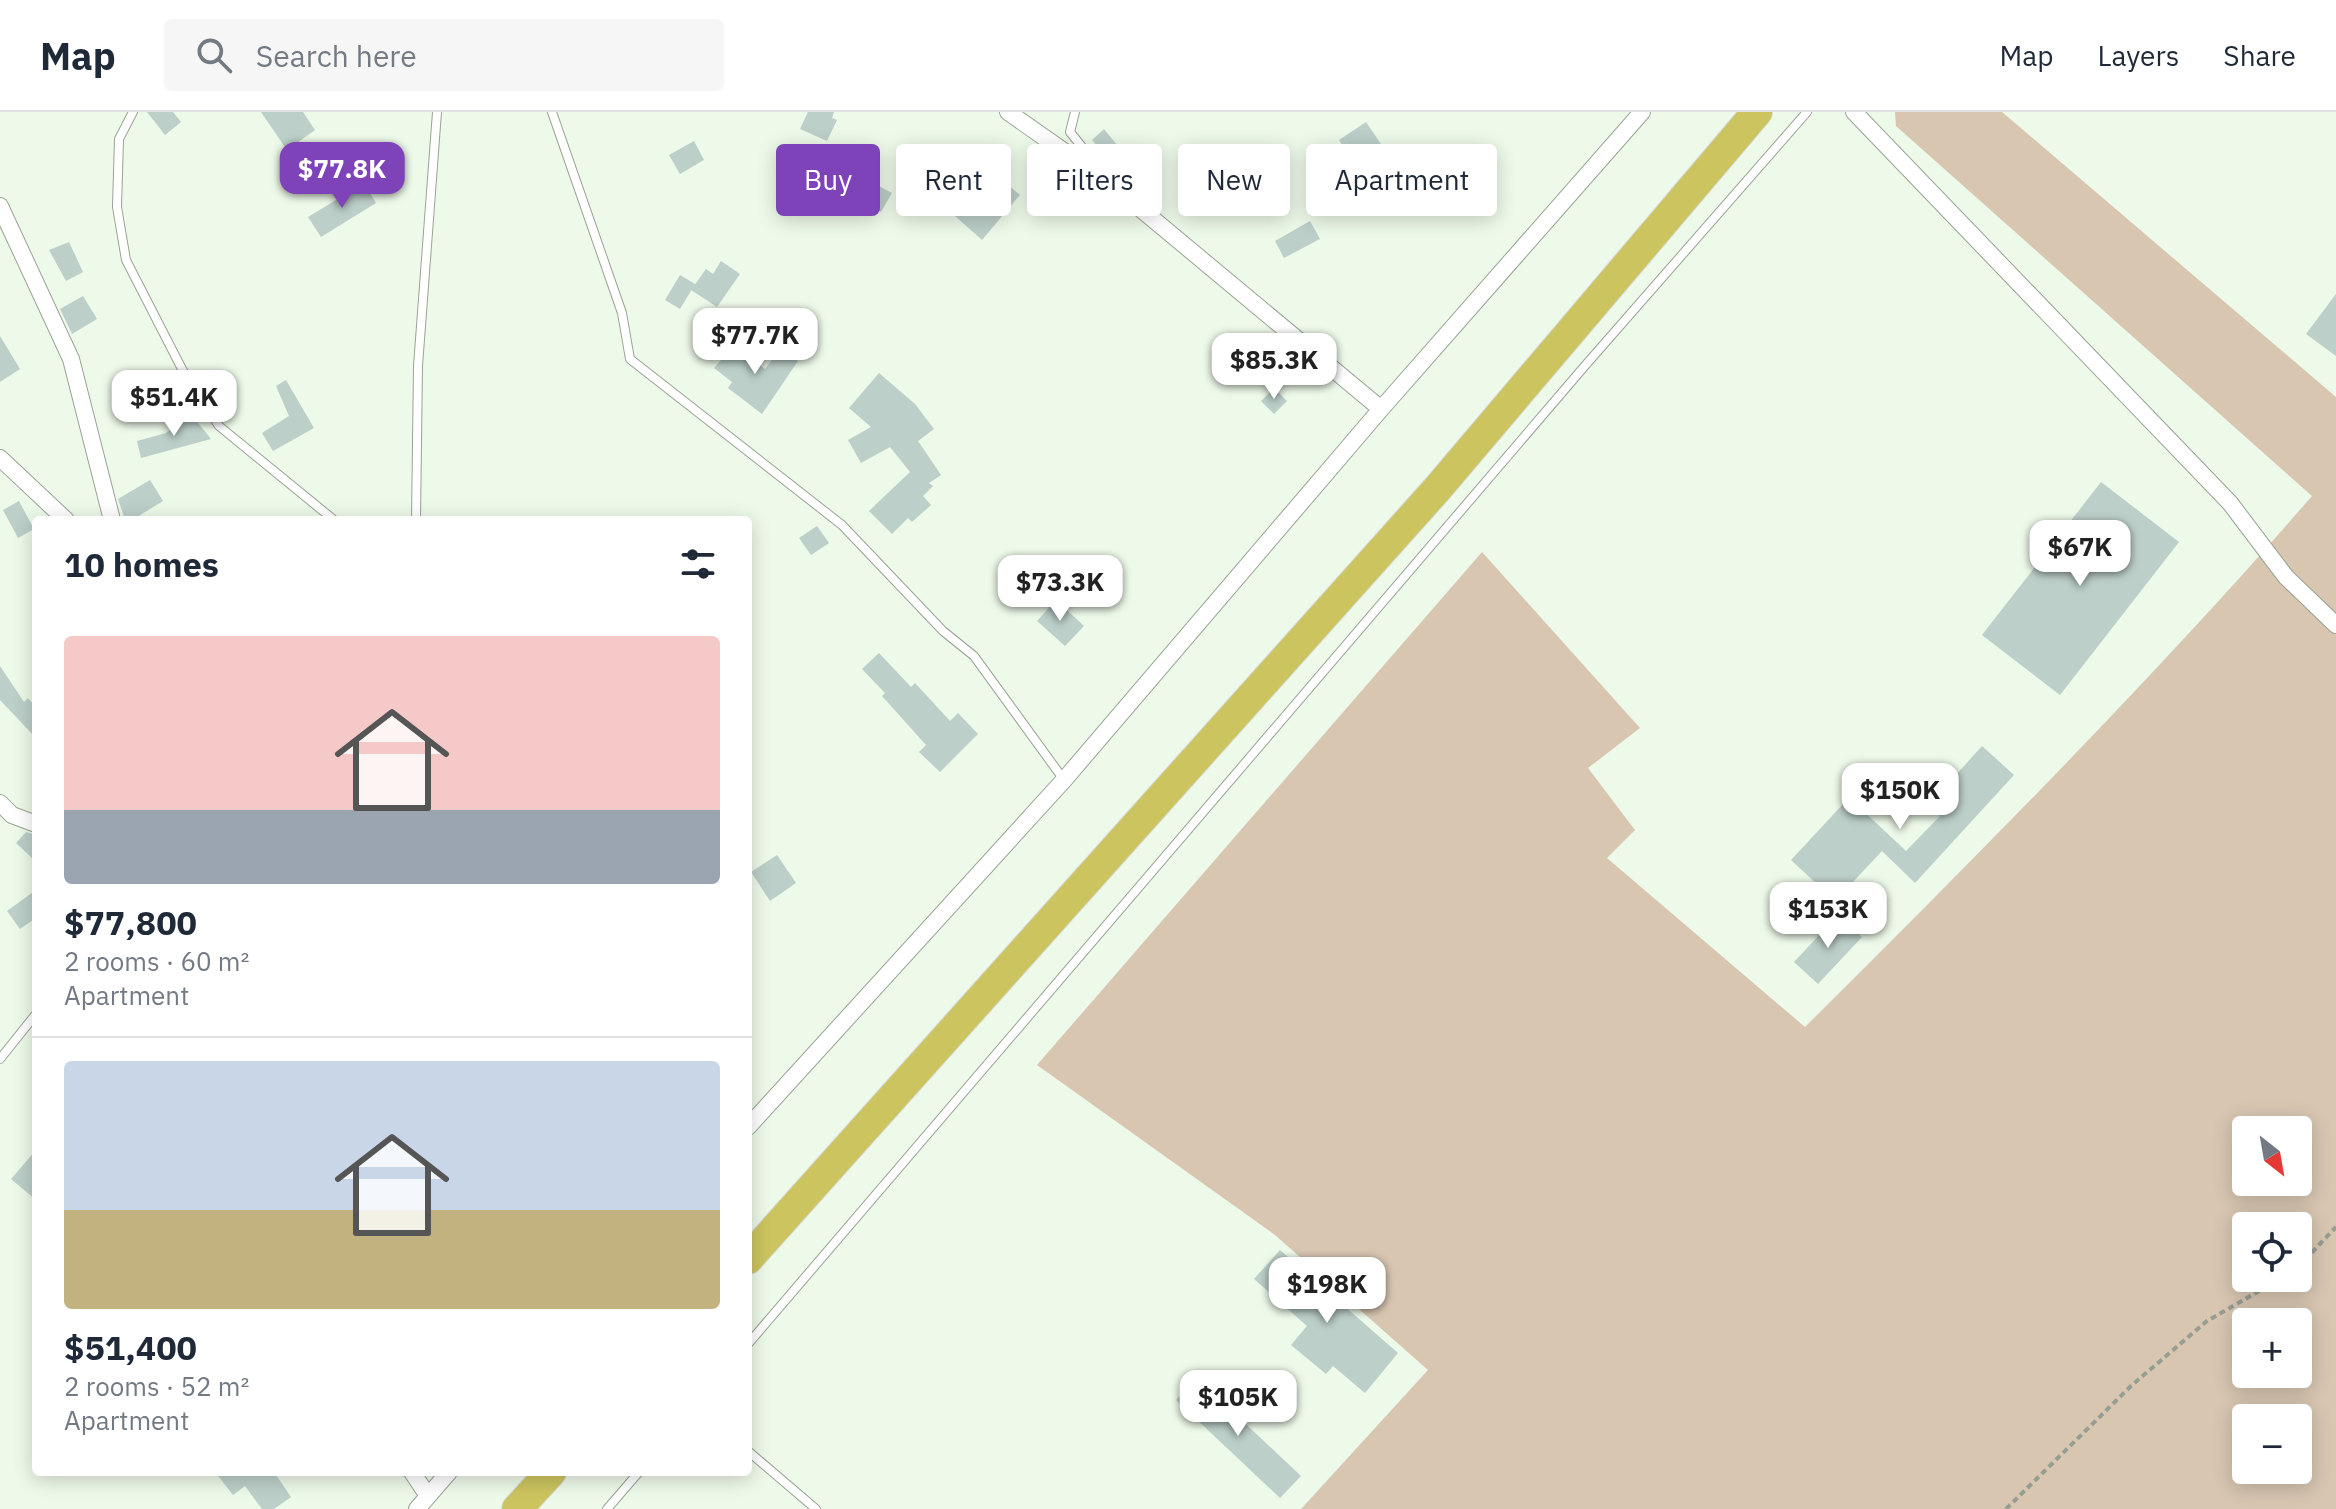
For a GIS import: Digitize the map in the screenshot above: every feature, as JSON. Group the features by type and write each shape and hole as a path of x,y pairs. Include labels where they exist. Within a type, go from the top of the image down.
{"highway":[{"path":"752,1256 1438,488 1757,112"},
{"path":"517,1509 547,1476"},
{"path":"540,1509 568,1476"}],"street":[{"path":"1008,112 1054,144"},
{"path":"752,1123 1064,780 1381,409 1642,112"},
{"path":"1854,112 2230,503 2286,577 2336,625"},
{"path":"0,206 11,237 71,359 111,516"},
{"path":"1149,216 1381,409"},
{"path":"0,458 62,516"},
{"path":"4,811 32,822"},
{"path":"413,1476 423,1502 446,1476"}],"lane":[{"path":"133,112 119,139 117,207 126,260 183,371 219,426 329,516"},
{"path":"416,516 418,366 437,112"},
{"path":"552,112 622,313 630,359 842,525 943,631 974,656 1064,780"},
{"path":"1075,112 1070,132 1080,144"},
{"path":"752,1339 1573,380 1807,112"},
{"path":"0,1059 32,1019"},
{"path":"752,1454 816,1509"},
{"path":"607,1509 636,1476"}],"path":[{"path":"2312,1252 2336,1227"},
{"path":"2006,1509 2087,1427 2207,1321 2258,1292"}],"shaded area":[{"path":"1895,112 2002,112 2336,397 2336,1509 1301,1509 1428,1370 1275,1235 1037,1065 1482,552 1640,728 1588,768 1635,830 1607,858 1805,1027 2126,700 2312,496 1896,126"}],"building":[{"path":"147,112 173,112 181,122 165,135"},
{"path":"261,112 303,112 315,130 287,150"},
{"path":"808,112 834,112 832,118 837,120 827,141 800,129"},
{"path":"1366,122 1381,144 1342,144 1339,140"},
{"path":"1104,129 1116,144 1095,144 1092,140"},
{"path":"694,141 704,160 680,174 669,155"},
{"path":"364,183 376,203 321,237 308,217"},
{"path":"880,186 892,193 880,211"},
{"path":"1011,187 1020,195 1011,206"},
{"path":"955,216 1002,216 982,240"},
{"path":"1310,221 1320,239 1284,258 1275,241"},
{"path":"69,242 83,272 66,281 49,250"},
{"path":"721,261 740,274 717,307 691,290 706,269 713,274"},
{"path":"680,275 695,284 680,309 665,300"},
{"path":"2336,294 2336,356 2306,334"},
{"path":"83,296 97,319 72,334 60,309"},
{"path":"0,336 20,369 0,382"},
{"path":"734,345 765,369 780,349 798,361 762,414 728,388 732,382 714,368"},
{"path":"879,373 915,404 934,429 918,441 941,475 929,483 933,486 923,496 931,505 912,522 908,518 892,534 869,511 910,472 890,447 861,463 848,440 871,427 849,408"},
{"path":"286,380 314,428 273,451 262,433 289,416 276,386"},
{"path":"1274,388 1287,401 1274,414 1261,401"},
{"path":"191,414 211,439 141,458 137,441 166,433"},
{"path":"150,480 163,501 139,516 124,516 118,499"},
{"path":"2101,482 2179,542 2060,695 1982,635"},
{"path":"19,501 32,530 18,538 3,510"},
{"path":"817,526 829,543 811,555 799,538"},
{"path":"1056,600 1084,626 1065,646 1037,621"},
{"path":"879,653 911,687 915,683 950,721 958,713 978,734 940,772 919,752 926,745 862,669"},
{"path":"0,666 24,702 28,698 32,702 32,734 0,700"},
{"path":"1982,746 2014,775 1915,883 1882,851 1835,901 1791,860 1845,802 1851,811 1858,806 1906,851 1940,816 1928,806"},
{"path":"26,832 32,834 32,858 16,843"},
{"path":"777,855 796,883 770,901 752,871"},
{"path":"32,893 32,921 20,929 7,911"},
{"path":"1838,915 1862,937 1818,984 1794,962"},
{"path":"32,1155 32,1197 11,1179"},
{"path":"1280,1250 1398,1353 1365,1393 1333,1366 1326,1374 1291,1345 1307,1326 1254,1279"},
{"path":"1197,1378 1301,1476 1280,1498 1176,1400"},
{"path":"218,1476 277,1476 291,1497 274,1509 262,1509 245,1486 233,1495"}]}
